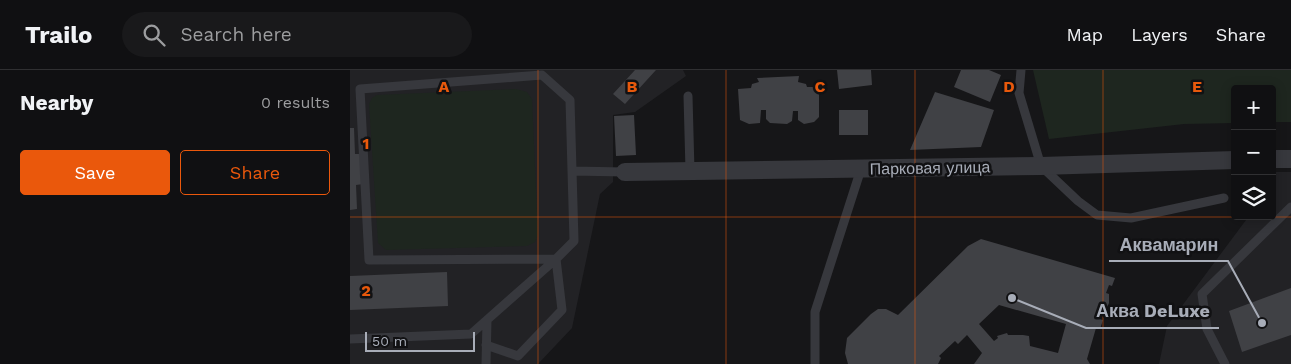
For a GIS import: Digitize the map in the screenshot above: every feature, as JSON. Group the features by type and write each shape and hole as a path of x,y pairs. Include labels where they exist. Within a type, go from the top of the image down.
{"street":[{"path":"1276,159 1291,159"},
{"name":"Парковая улица","path":"625,172 1041,166 1231,160"}],"lane":[{"path":"476,70 478,80"},
{"path":"1021,70 1019,93 1041,166 1078,201 1097,215 1131,218 1224,198"},
{"path":"350,339 471,334 556,259 574,241 570,100 544,73 360,89 369,260 556,259"},
{"path":"688,96 690,171"},
{"path":"815,364 815,312 860,169"},
{"path":"572,171 625,172"},
{"path":"1225,364 1207,329 1202,294 1291,207"},
{"path":"486,345 518,356 562,310 556,259"},
{"path":"486,364 487,320"}],"shaded area":[{"path":"350,70 683,70 686,76 635,112 613,115 613,182 600,194 572,328 538,364 350,364"},
{"path":"1033,70 1291,70 1291,122 1276,122 1276,85 1231,85 1231,123 1184,124 1049,139"},
{"path":"516,89 527,92 532,99 538,235 535,242 527,246 386,250 378,243 369,104 372,98 377,95"},
{"path":"1276,172 1291,172 1291,364 1159,364 1167,326 1246,220 1276,220"}],"building":[{"path":"635,70 656,70 625,104 613,94"},
{"path":"837,70 871,70 872,85 839,89"},
{"path":"961,70 989,70 1001,75 990,102 954,87"},
{"path":"799,76 798,82 806,84 807,87 819,87 819,117 814,122 804,124 798,120 798,111 793,111 792,121 787,124 770,123 766,119 766,110 761,110 760,123 749,124 740,120 738,89 751,88 752,84 759,82 757,78"},
{"path":"935,92 994,110 981,147 910,150"},
{"path":"839,110 868,110 868,135 839,135"},
{"path":"634,115 636,155 616,156 614,116"},
{"path":"350,128 354,128 355,154 361,154 363,184 356,185 357,209 350,210"},
{"path":"981,239 1115,278 1112,286 1109,285 1106,293 1109,294 1109,303 1104,314 1100,313 1099,319 1103,320 1100,329 1096,328 1087,359 1090,364 974,364 982,353 967,335 958,344 955,341 939,356 941,358 938,364 848,364 845,353 847,338 871,314 878,309 886,309 898,315 968,246","holes":["999,305 1066,324 1058,353 1030,346 1029,336 1008,335 1007,333 997,336 998,338 994,341 979,324"]},
{"path":"447,272 448,306 350,310 350,276"},
{"path":"1291,288 1291,335 1242,352 1229,311"}],"place":[{"name":"Аква DeLuxe","path":"1012,298"},
{"name":"Аквамарин","path":"1262,323"}]}
